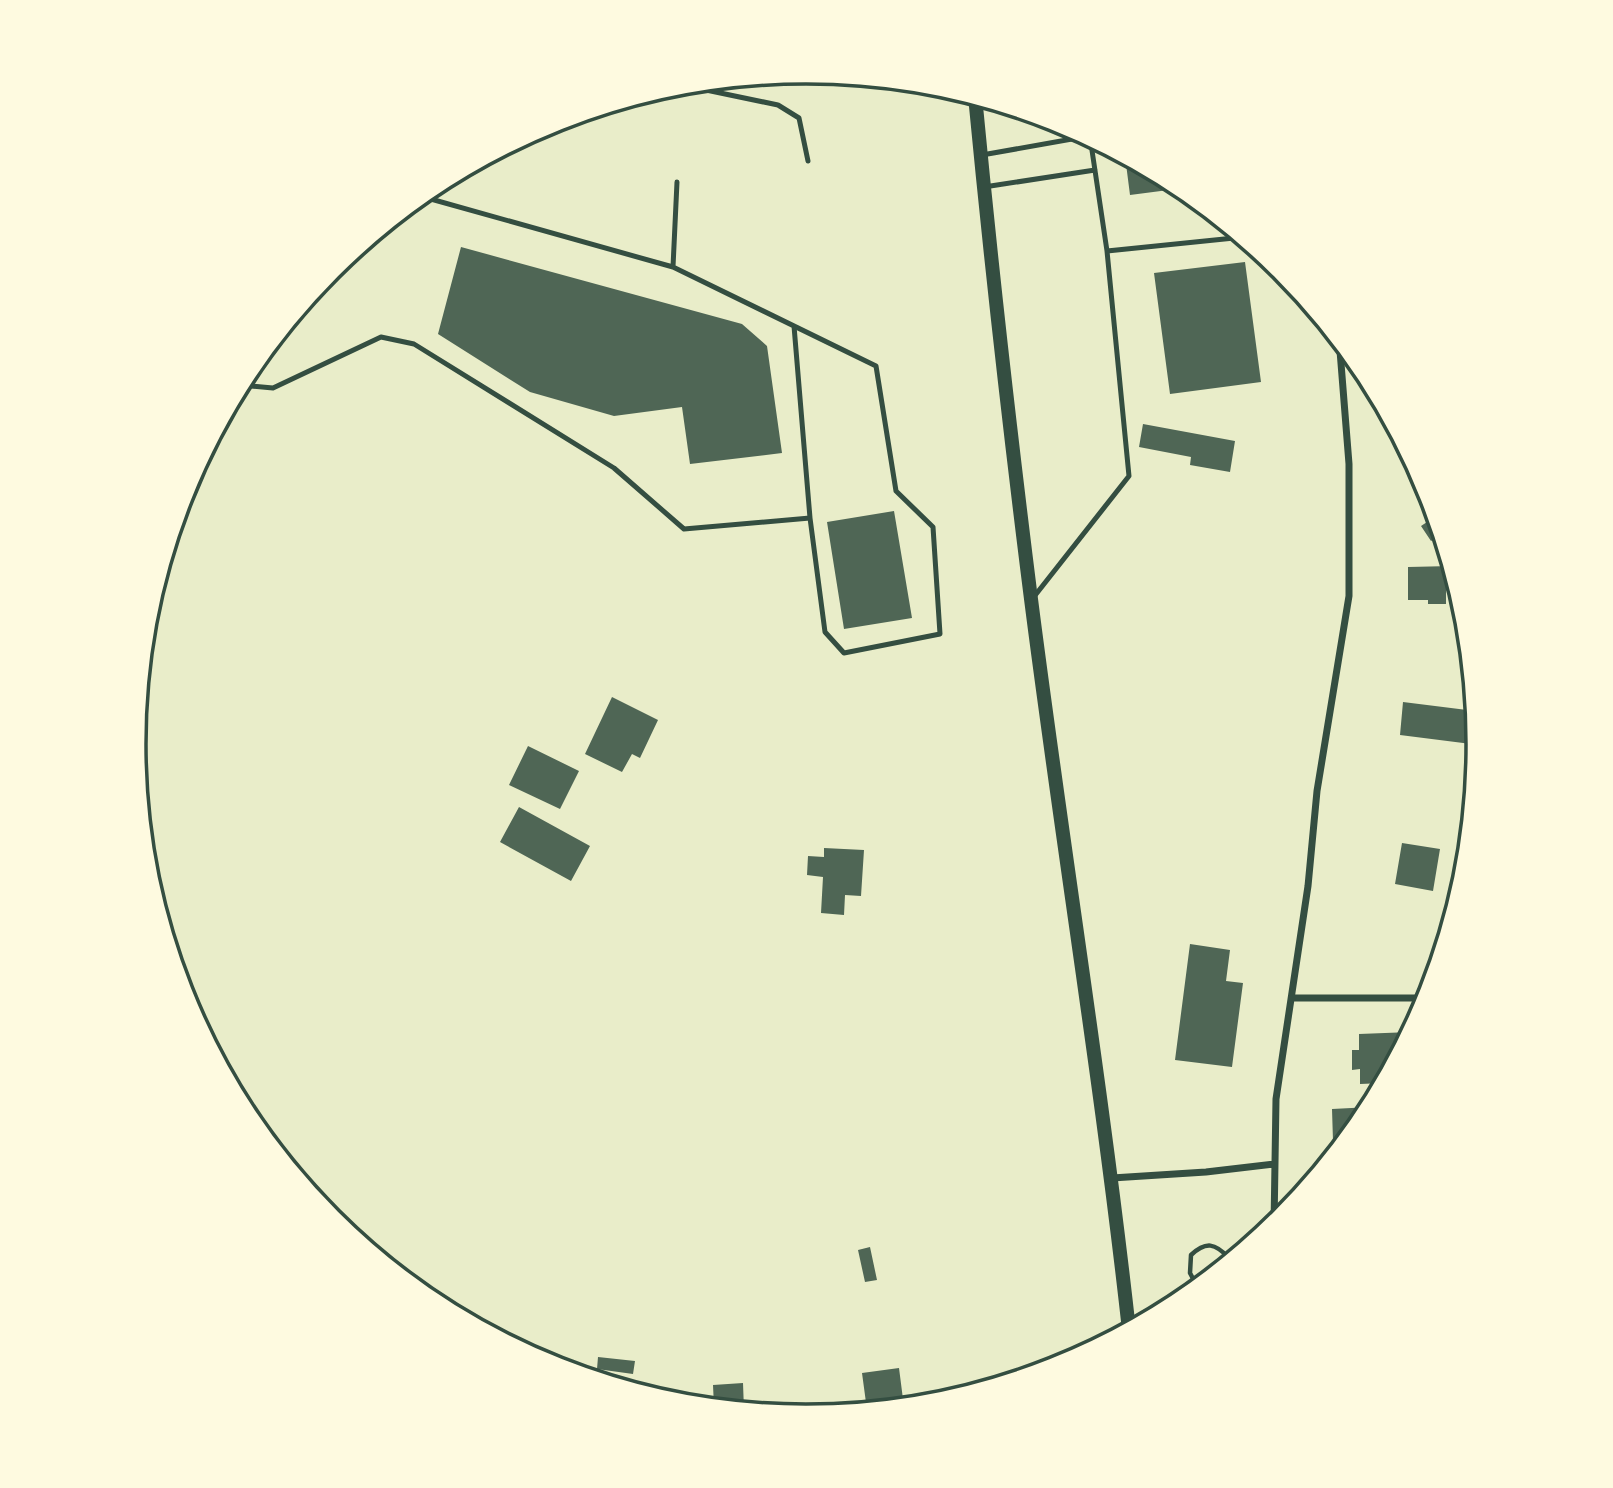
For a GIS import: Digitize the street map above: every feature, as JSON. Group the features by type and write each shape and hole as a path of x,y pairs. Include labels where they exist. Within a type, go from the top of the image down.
{"main road":[{"path":"976,106 1031,600 1112,1178 1128,1320"}],"street":[{"path":"1274,1210 1276,1099 1308,886 1317,791 1349,596 1349,464 1340,357"},
{"path":"1292,998 1416,998"},
{"path":"1112,1178 1275,1164"}],"lane":[{"path":"712,91 778,105 799,118 808,161"},
{"path":"980,155 1072,140"},
{"path":"1031,600 1129,476 1107,251 1091,149"},
{"path":"983,187 1095,170"},
{"path":"673,267 677,182"},
{"path":"433,200 673,267 794,326 876,366 896,491 933,527 940,634 844,653 825,632 810,518 794,326"},
{"path":"1107,251 1230,238"},
{"path":"252,386 273,388 381,337 414,344 614,468 684,529 810,518"}],"path":[{"path":"1193,1279 1190,1273 1191,1255 1200,1246 1213,1245 1225,1254"}],"building":[{"path":"1126,167 1166,190 1130,195"},
{"path":"461,247 742,324 767,346 782,453 690,464 682,407 614,416 530,392 438,334"},
{"path":"1245,262 1261,382 1170,394 1154,273"},
{"path":"1143,424 1235,441 1230,472 1190,465 1191,457 1139,447"},
{"path":"894,511 912,618 844,629 827,522"},
{"path":"1427,522 1433,539 1431,541 1421,526"},
{"path":"1442,566 1448,589 1446,604 1408,600 1408,567"},
{"path":"612,697 658,720 640,758 632,754 622,772 585,754"},
{"path":"1403,702 1465,710 1466,743 1400,735"},
{"path":"528,746 579,771 560,809 509,785"},
{"path":"519,807 590,846 571,881 500,842"},
{"path":"1402,843 1440,849 1433,891 1395,884"},
{"path":"824,848 864,850 861,896 845,895 844,915 821,913 823,877 807,875 808,856 824,857"},
{"path":"1190,944 1230,950 1226,981 1243,983 1232,1067 1175,1060"},
{"path":"1400,1032 1372,1083 1360,1084 1360,1069 1352,1070 1352,1050 1359,1050 1359,1034"},
{"path":"1357,1108 1333,1141 1332,1109"},
{"path":"870,1247 877,1280 865,1282 858,1250"},
{"path":"598,1357 635,1361 633,1374 597,1369"},
{"path":"899,1368 903,1396 866,1401 862,1373"},
{"path":"743,1383 744,1401 714,1397 713,1385"}]}
